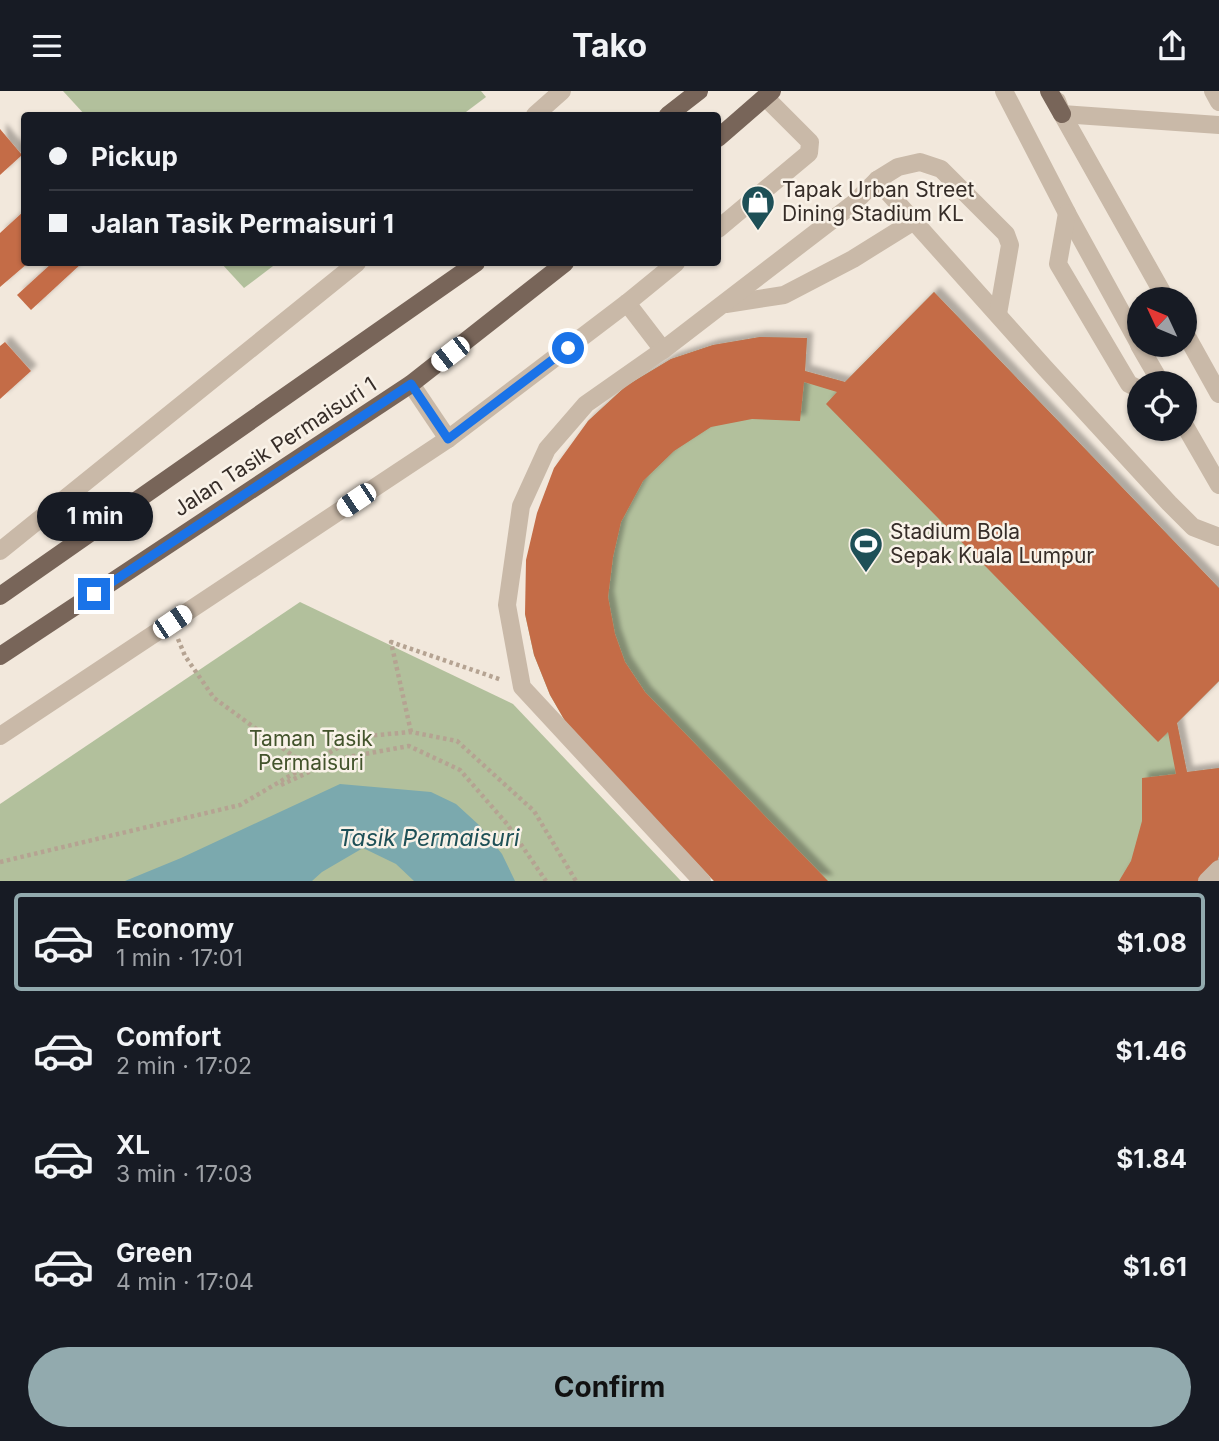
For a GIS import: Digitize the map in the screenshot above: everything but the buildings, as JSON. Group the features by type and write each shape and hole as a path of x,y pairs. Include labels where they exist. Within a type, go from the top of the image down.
{"main road":[{"path":"672,112 699,91"},
{"path":"1051,91 1062,114"},
{"path":"721,135 769,94"},
{"name":"Jalan Tasik Permaisuri 1","path":"0,596 471,266"},
{"name":"Jalan Tasik Permaisuri 1","path":"0,656 411,384 561,266"}],"street":[{"path":"538,112 562,91"},
{"path":"1004,91 1127,323"},
{"path":"1213,91 1219,102"},
{"path":"721,226 809,153 810,142 769,94"},
{"path":"1062,114 1219,125"},
{"path":"1062,114 1159,287"},
{"path":"702,881 522,687 507,605 522,506 548,449 586,404 663,350 853,204 877,180 898,167 920,162 942,169 1006,234 1010,245 998,314"},
{"path":"877,180 1169,503 1193,527 1219,537"},
{"path":"1067,213 1058,264 1127,381"},
{"path":"723,304 784,295 914,221"},
{"path":"0,551 353,266"},
{"path":"0,736 448,439 673,266"},
{"path":"628,303 663,350"},
{"path":"1197,355 1219,394"},
{"path":"411,384 448,439"},
{"path":"1194,441 1219,485"},
{"path":"1208,881 1219,869"}],"path":[{"path":"172,622 185,656 214,698 307,766"},
{"path":"411,732 391,642 522,687"},
{"path":"0,862 240,805 356,737 411,732 457,741 534,811 576,881"},
{"path":"257,795 337,759 409,746 460,770 507,824 546,881"}],"green space":[{"path":"63,91 481,91 486,97 466,112 82,112"},
{"path":"224,266 273,266 244,288"},
{"name":"Stadium Bola Sepak Kuala Lumpur","path":"934,292 1219,588 1219,681 1177,723 1187,772 1219,768 1219,855 1212,881 714,881 572,733 550,695 534,655 525,614 588,421 626,386 671,359 713,345 760,337 807,338 805,371 845,382"},
{"name":"Taman Tasik Permaisuri","path":"300,602 513,704 681,881 0,881 0,804"}],"water":[{"name":"Tasik Permaisuri","path":"340,784 431,792 456,804 479,825 502,854 515,881 414,881 396,864 363,848 322,872 312,881 125,881 181,858"}],"place":[{"name":"Tapak Urban Street Dining Stadium KL","path":"758,232"},
{"name":"Stadium Bola Sepak Kuala Lumpur","path":"866,574"}],"route":[{"path":"94,594 411,384 448,439 568,348"}]}
